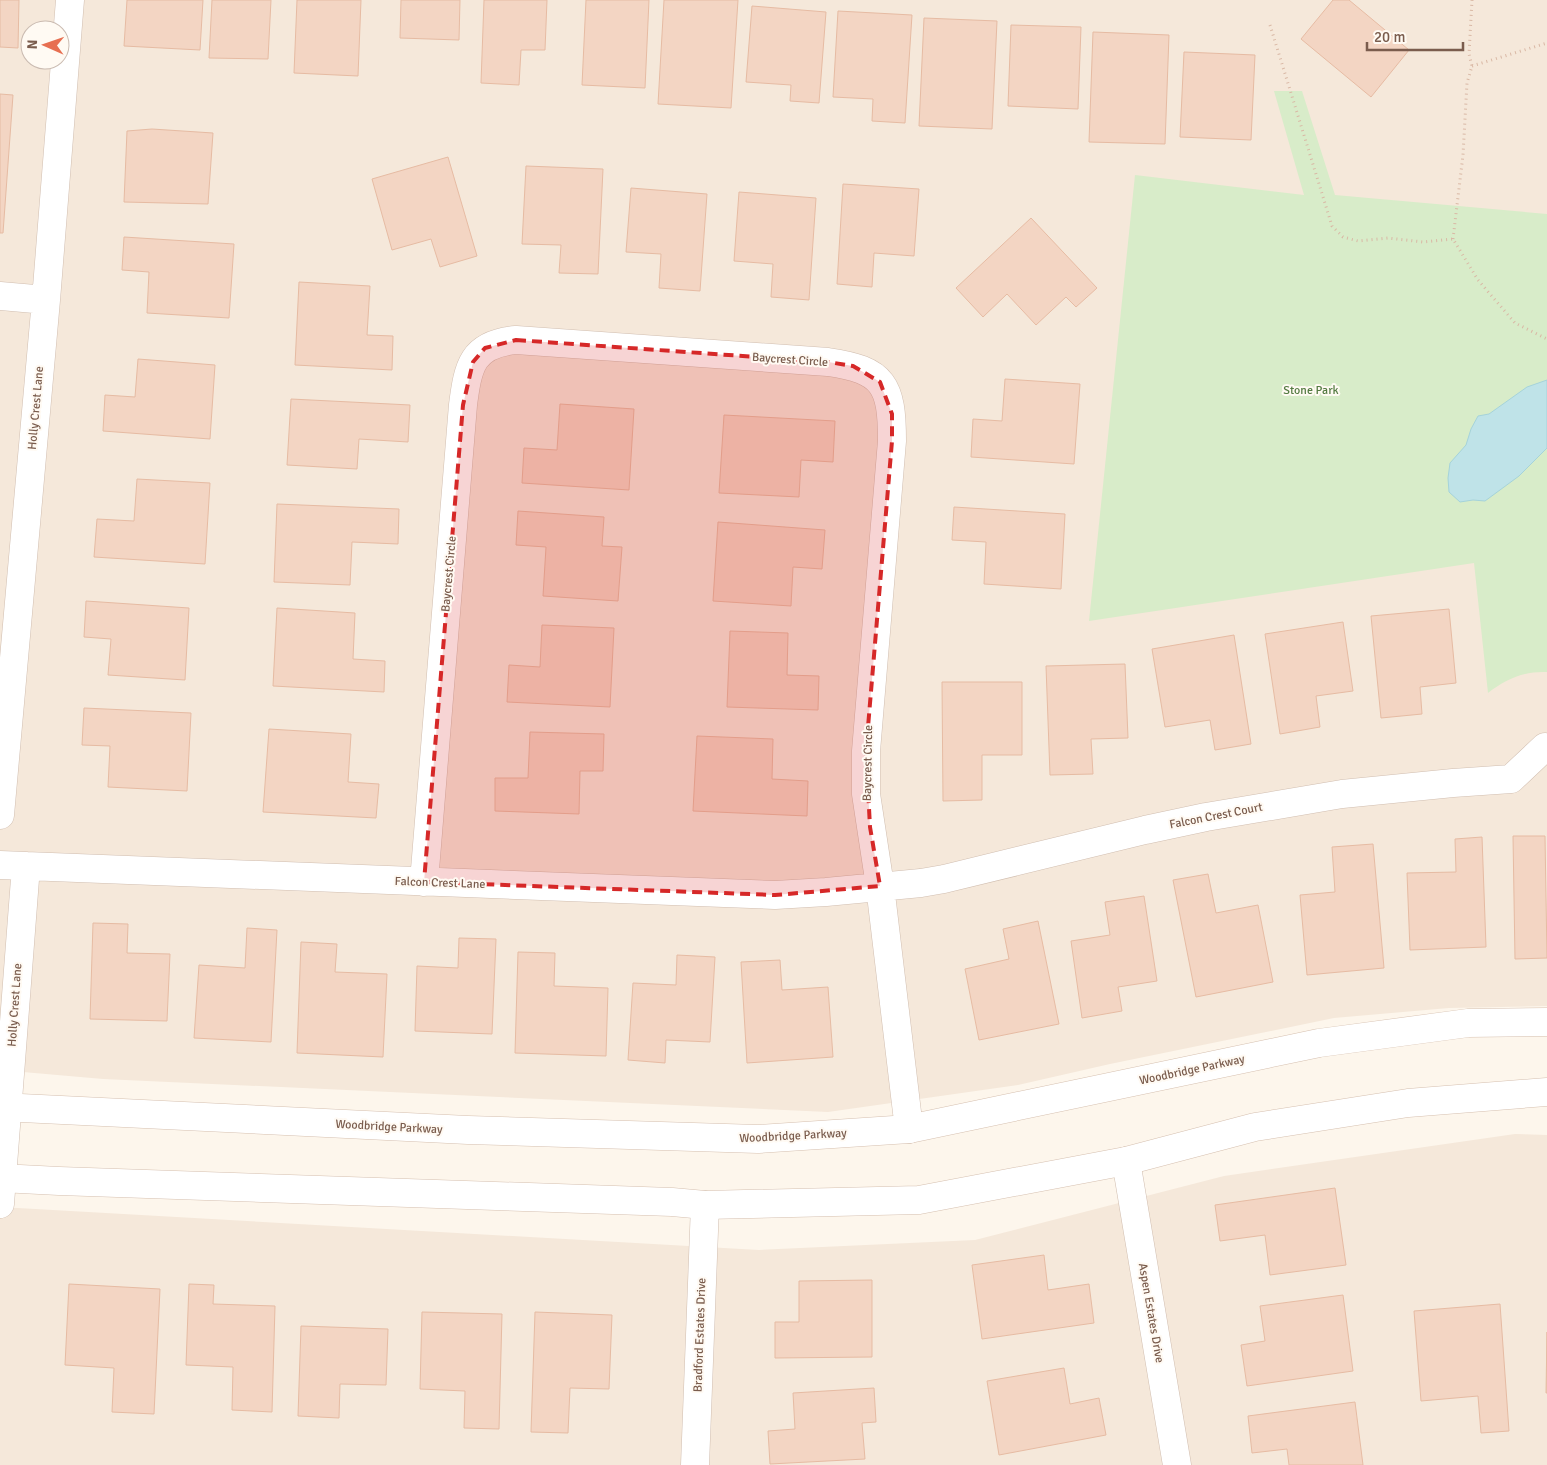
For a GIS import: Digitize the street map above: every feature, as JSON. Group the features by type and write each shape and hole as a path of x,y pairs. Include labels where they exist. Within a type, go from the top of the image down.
{"street":[{"name":"Holly Crest Lane","path":"0,815 46,300 70,0"},
{"path":"0,296 46,300"},
{"name":"Baycrest Circle","path":"424,882 466,380 473,362 485,348 500,341 516,340 828,362 853,366 869,372 880,382 888,397 892,414 892,441 866,751 866,794 880,886 909,1129"},
{"name":"Falcon Crest Court","path":"880,886 944,879 1145,830 1276,805 1342,794 1511,779 1544,747"},
{"name":"Holly Crest Lane","path":"0,1186 13,865"},
{"name":"Falcon Crest Lane","path":"13,865 774,895 880,886"},
{"name":"Woodbridge Parkway","path":"4,1107 468,1130 758,1139 909,1129 1319,1043 1468,1023 1547,1022"},
{"path":"0,1186 69,1182 672,1202 705,1205 919,1200 1126,1162 1255,1127 1408,1103 1547,1092"},
{"name":"Aspen Estates Drive","path":"1126,1162 1178,1465"},
{"name":"Bradford Estates Drive","path":"695,1465 705,1205"}],"path":[{"path":"1472,0 1469,54 1472,66 1467,83 1463,155 1453,239 1478,280 1515,324 1547,339"},
{"path":"1270,25 1332,226 1343,237 1358,241 1388,238 1423,242 1453,239"},
{"path":"1472,66 1547,44"}],"highlighted area":[{"path":"516,340 828,362 853,366 880,382 892,414 892,441 866,751 870,827 880,886 775,895 424,882 463,405 473,362 485,348"}],"shaded area":[{"path":"0,0 1547,0 1547,1006 1449,1008 1334,1018 1018,1085 828,1112 103,1079 0,1070"},
{"path":"1515,1134 1547,1135 1547,1465 0,1465 0,1207 759,1250 975,1240 1224,1176"}],"green space":[{"name":"Stone Park","path":"1274,91 1302,91 1335,195 1547,214 1547,672 1531,673 1516,677 1488,693 1474,563 1089,621 1135,175 1304,195"}],"water":[{"path":"1547,380 1547,448 1519,476 1485,501 1460,502 1449,492 1450,463 1466,445 1478,416 1489,414 1527,387"}],"building":[{"path":"0,0 19,0 18,48 0,47"},
{"path":"127,0 203,0 200,50 124,46"},
{"path":"212,0 271,0 268,59 209,58"},
{"path":"297,0 361,0 358,76 294,73"},
{"path":"401,0 460,0 459,40 400,38"},
{"path":"484,0 547,0 545,50 521,50 519,85 481,83"},
{"path":"586,0 649,0 645,88 582,85"},
{"path":"664,0 738,0 731,108 658,104"},
{"path":"1333,0 1349,0 1409,50 1371,97 1301,39"},
{"path":"752,6 826,12 819,103 790,101 791,85 746,82"},
{"path":"838,11 912,15 905,123 872,121 873,99 833,97"},
{"path":"924,18 997,21 992,129 919,126"},
{"path":"1011,25 1081,27 1078,109 1008,106"},
{"path":"1093,32 1169,35 1165,144 1089,142"},
{"path":"1184,52 1255,55 1251,140 1180,137"},
{"path":"0,94 13,95 3,233 0,233"},
{"path":"152,129 213,133 208,204 124,202 127,131"},
{"path":"448,157 477,256 440,267 431,239 392,250 372,179"},
{"path":"526,166 603,169 598,274 559,273 561,245 522,244"},
{"path":"843,184 919,189 914,256 874,253 872,287 837,284"},
{"path":"631,188 707,194 700,291 659,288 661,254 626,252"},
{"path":"739,192 816,198 809,300 771,297 773,264 734,261"},
{"path":"1031,218 1097,288 1076,307 1066,297 1036,325 1007,294 983,317 956,288"},
{"path":"124,237 234,244 229,318 147,313 149,272 122,270"},
{"path":"299,282 370,286 367,335 393,336 392,370 295,365"},
{"path":"138,359 215,365 210,439 103,431 105,395 135,397"},
{"path":"1005,379 1080,384 1074,464 971,457 973,419 1002,421"},
{"path":"291,399 410,405 408,442 359,439 357,469 287,465"},
{"path":"560,404 634,409 629,490 522,483 524,448 557,450"},
{"path":"724,415 835,421 833,462 801,460 799,497 719,493"},
{"path":"137,479 210,483 205,564 94,557 97,519 134,521"},
{"path":"277,504 399,509 398,544 352,542 350,585 274,582"},
{"path":"954,507 1065,514 1061,589 984,584 986,542 952,540"},
{"path":"518,511 604,517 602,546 622,547 618,601 543,596 546,547 516,545"},
{"path":"718,522 825,530 822,569 793,567 791,606 713,601"},
{"path":"86,601 189,608 185,680 108,675 111,639 84,637"},
{"path":"277,608 355,613 353,659 385,661 384,692 273,686"},
{"path":"1449,609 1456,683 1420,687 1422,714 1381,718 1371,616"},
{"path":"1343,622 1353,691 1316,696 1320,727 1280,734 1265,634"},
{"path":"542,625 614,628 610,707 507,702 509,665 540,667"},
{"path":"730,631 788,633 787,675 819,676 818,710 727,707"},
{"path":"1234,635 1251,744 1215,750 1210,720 1165,727 1152,649"},
{"path":"1125,664 1128,738 1091,739 1093,774 1050,775 1046,666"},
{"path":"942,682 1022,682 1022,755 982,755 982,800 943,801"},
{"path":"84,708 191,713 187,791 108,787 110,746 82,745"},
{"path":"269,729 351,734 348,782 379,784 376,818 263,812"},
{"path":"530,732 604,734 603,771 580,771 579,814 495,811 495,778 528,778"},
{"path":"697,736 773,739 772,779 808,781 807,816 693,811"},
{"path":"1513,836 1545,836 1547,958 1515,959"},
{"path":"1482,837 1486,947 1410,950 1407,873 1456,872 1455,839"},
{"path":"1373,844 1384,968 1307,975 1300,895 1335,892 1332,847"},
{"path":"1208,874 1216,913 1258,905 1273,982 1196,997 1173,880"},
{"path":"1144,896 1157,981 1118,987 1122,1011 1082,1018 1071,941 1110,935 1105,902"},
{"path":"1038,921 1059,1024 979,1040 965,969 1009,959 1003,929"},
{"path":"93,923 128,924 127,953 170,954 167,1021 90,1019"},
{"path":"247,928 277,930 271,1042 194,1038 199,965 245,968"},
{"path":"459,938 496,939 492,1034 415,1031 417,966 458,968"},
{"path":"301,942 337,944 335,972 387,974 383,1057 297,1053"},
{"path":"518,952 555,953 554,986 608,988 606,1056 515,1053"},
{"path":"677,955 715,957 710,1042 666,1040 665,1063 628,1060 633,983 676,985"},
{"path":"780,960 782,990 828,987 833,1057 747,1063 741,962"},
{"path":"1335,1188 1346,1265 1270,1275 1265,1235 1220,1241 1215,1205"},
{"path":"1044,1255 1048,1290 1089,1284 1094,1323 982,1339 972,1265"},
{"path":"872,1280 872,1357 775,1358 775,1322 799,1322 799,1281"},
{"path":"69,1284 160,1289 154,1414 112,1412 114,1368 65,1365"},
{"path":"189,1284 214,1285 213,1304 275,1306 272,1412 232,1410 233,1367 186,1365"},
{"path":"1343,1295 1353,1371 1247,1386 1241,1345 1265,1341 1260,1306"},
{"path":"1500,1304 1509,1431 1481,1433 1478,1396 1421,1401 1414,1311"},
{"path":"422,1312 502,1314 499,1429 464,1428 465,1391 420,1389"},
{"path":"535,1312 612,1315 609,1389 570,1388 568,1433 531,1432"},
{"path":"301,1326 388,1329 386,1385 340,1384 339,1418 298,1416"},
{"path":"1547,1332 1547,1393 1546,1393"},
{"path":"1064,1368 1070,1404 1099,1398 1106,1435 999,1455 987,1381"},
{"path":"874,1388 876,1422 862,1423 865,1459 770,1464 768,1431 795,1429 793,1393"},
{"path":"1355,1402 1363,1465 1289,1465 1287,1449 1252,1453 1248,1416"}]}
